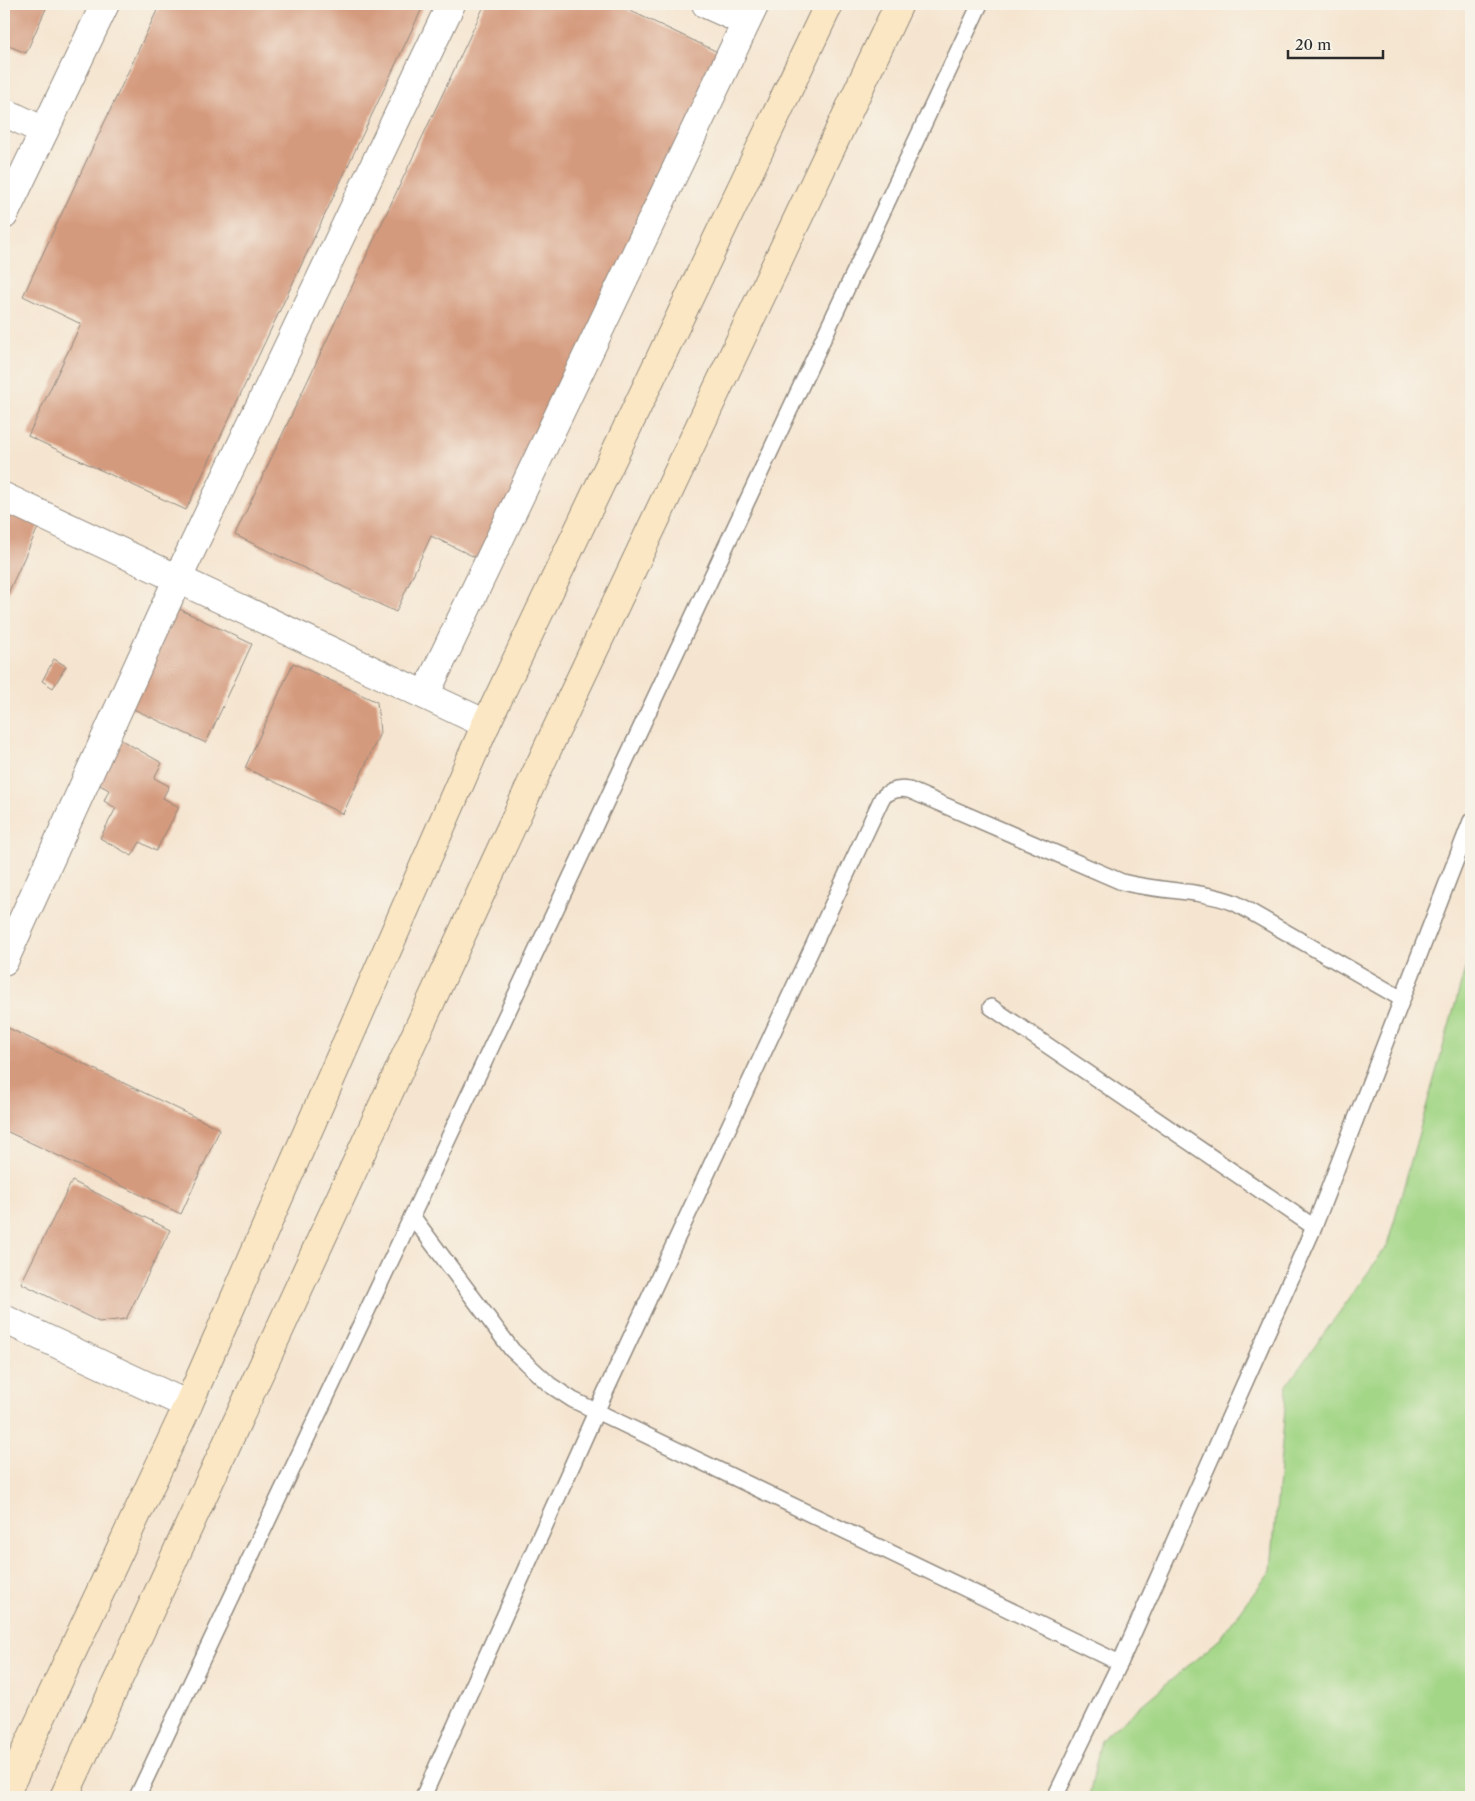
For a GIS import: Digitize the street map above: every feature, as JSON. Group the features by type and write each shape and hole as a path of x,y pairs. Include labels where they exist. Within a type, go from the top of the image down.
{"main road":[{"path":"4,1797 188,1405 486,724 830,4"},
{"path":"64,1797 551,741 899,4"}],"street":[{"path":"4,214 105,4"},
{"path":"4,961 178,578 451,4"},
{"path":"425,695 750,13 706,4"},
{"path":"4,112 44,130"},
{"path":"4,497 486,724"},
{"path":"4,1320 188,1405"}],"lane":[{"path":"137,1797 412,1216 980,4"},
{"path":"423,1797 596,1412 882,798 888,793 894,790 909,790 1122,882 1220,897 1235,903 1402,999"},
{"path":"1055,1797 1120,1663 1314,1227 1471,821"},
{"path":"991,1007 1314,1227"},
{"path":"412,1216 512,1350 530,1369 572,1400 1120,1663"}],"green space":[{"path":"1471,948 1471,1797 1089,1797 1101,1739 1220,1639 1271,1570 1287,1385 1387,1246"}],"building":[{"path":"4,4 48,4 26,53 4,44"},
{"path":"160,4 424,4 186,510 28,436 81,324 23,296"},
{"path":"485,4 552,4 558,6 559,4 616,4 722,54 483,561 431,536 396,612 235,535"},
{"path":"4,502 42,519 4,602"},
{"path":"173,606 252,644 206,743 127,706"},
{"path":"54,659 66,666 53,688 42,681"},
{"path":"293,663 377,702 380,733 343,814 245,768"},
{"path":"116,737 162,763 154,778 169,786 163,798 179,807 156,851 140,842 132,856 100,838 116,808 104,801 109,790 92,781"},
{"path":"4,1026 220,1129 181,1214 4,1130"},
{"path":"72,1181 170,1230 126,1319 99,1322 21,1283"}]}
